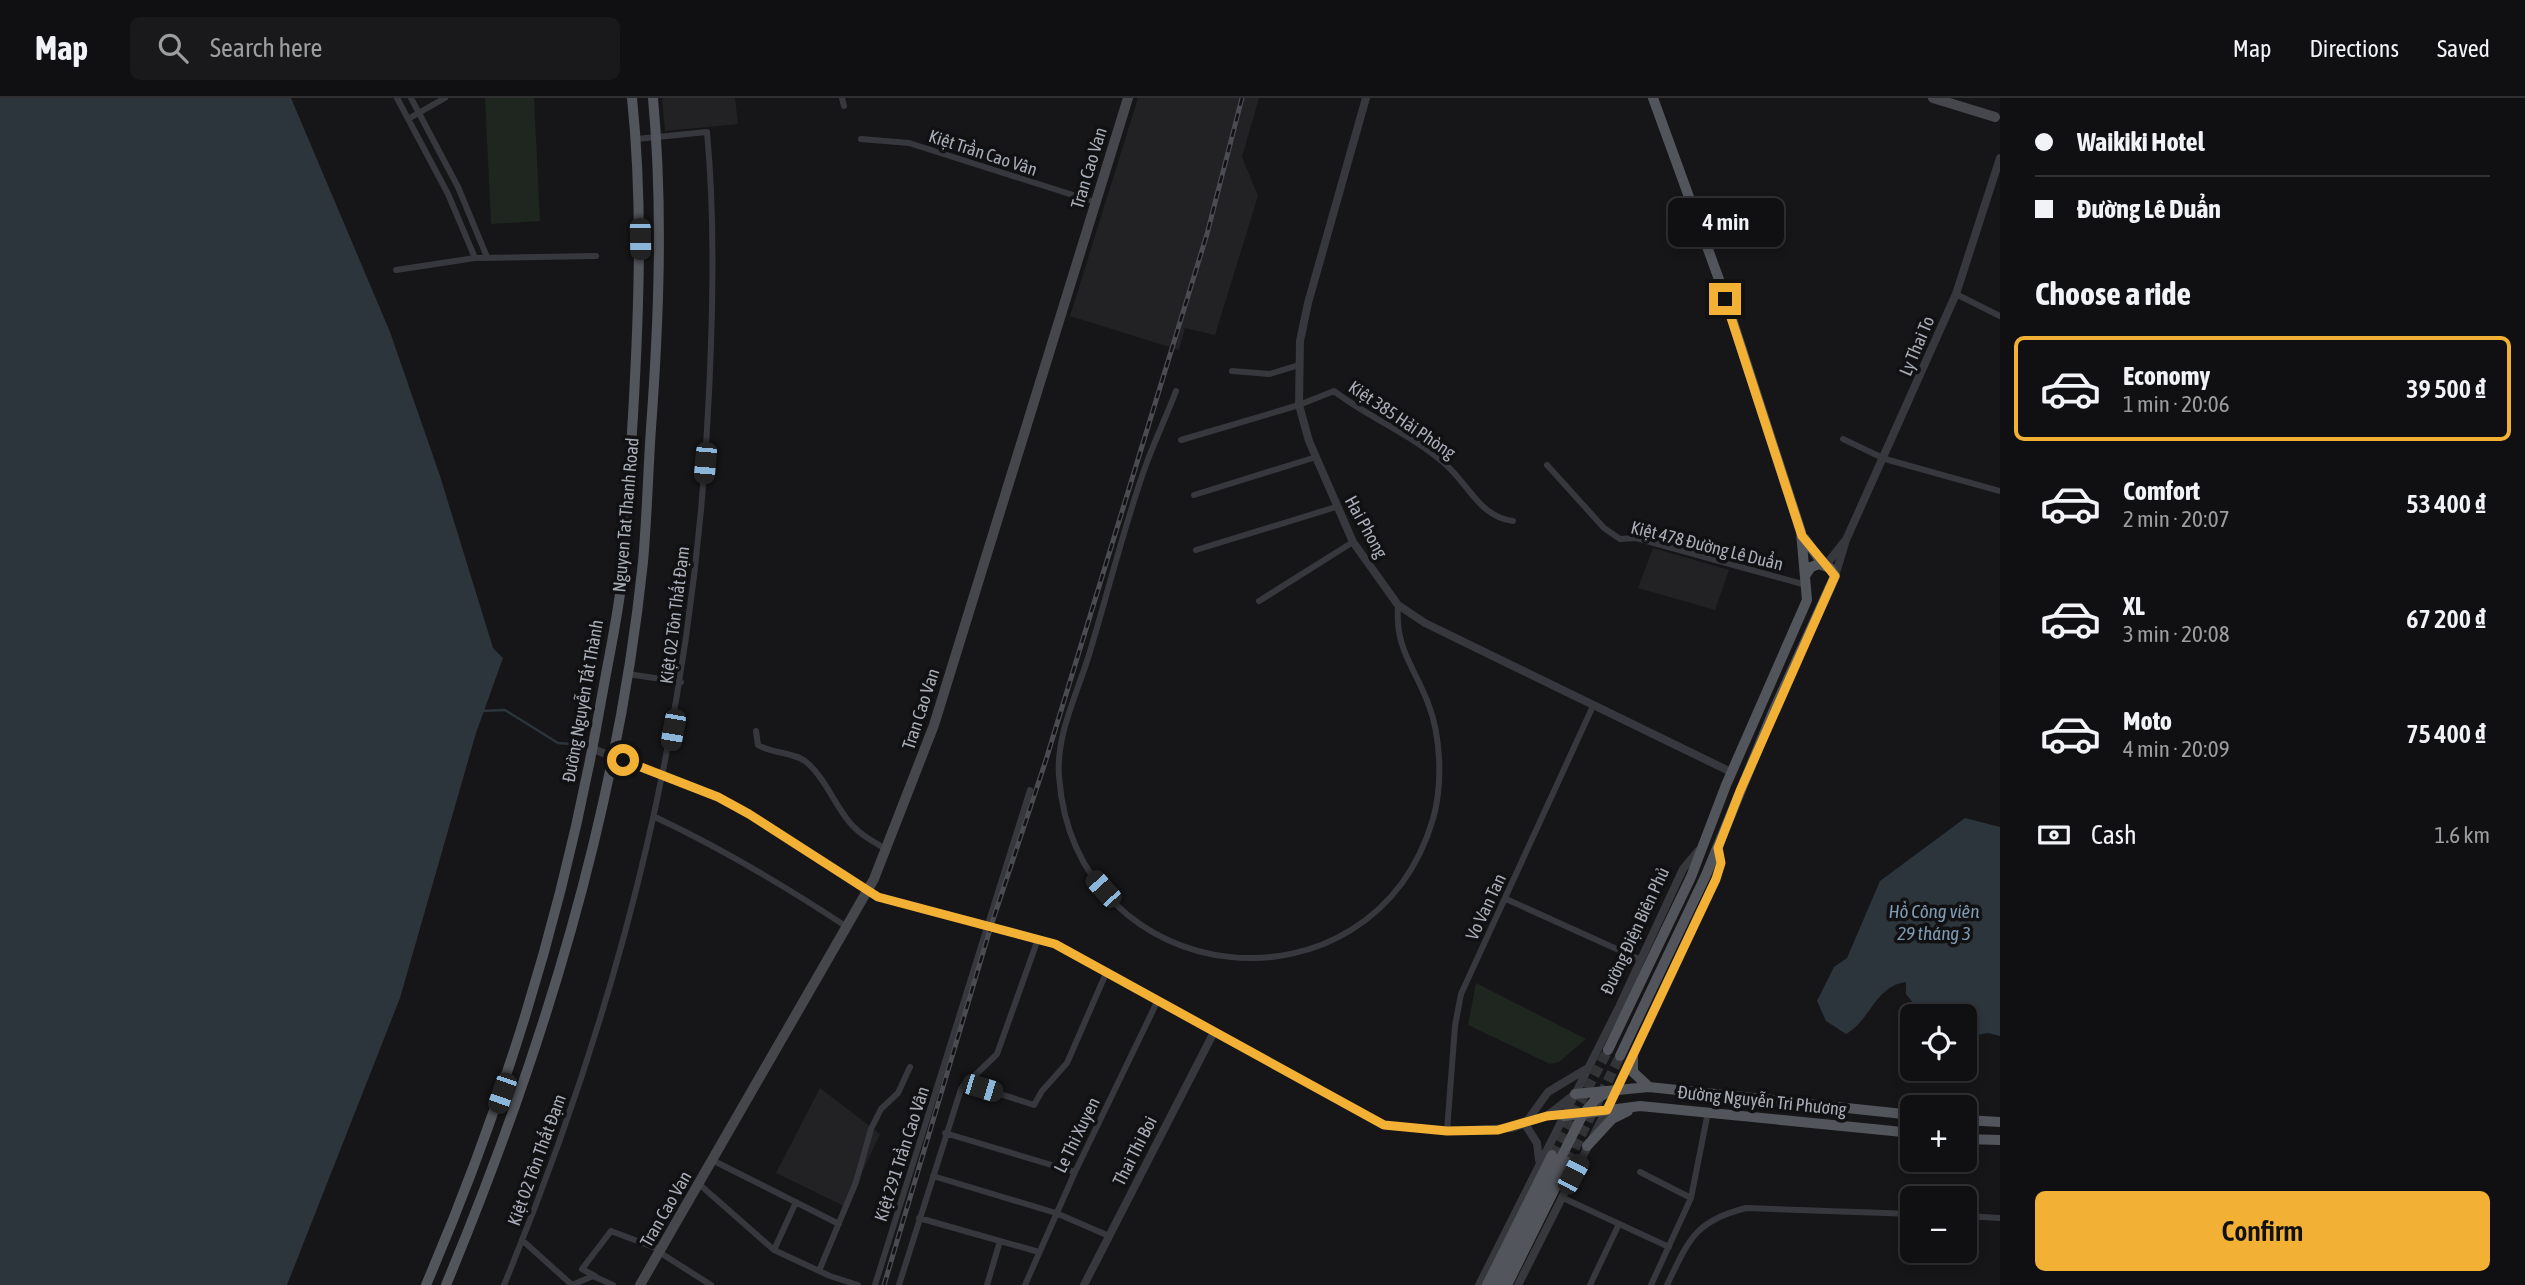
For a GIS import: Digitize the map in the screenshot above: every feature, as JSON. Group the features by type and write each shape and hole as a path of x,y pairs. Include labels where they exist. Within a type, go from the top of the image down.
{"main road":[{"name":"Đường Nguyễn Tất Thành","path":"426,1285 487,1135 514,1057 552,932 593,749 625,551 640,298 637,139 632,98"},
{"name":"Nguyen Tat Thanh Road","path":"446,1285 494,1167 531,1063 569,936 612,756 642,565 651,430 659,271 653,98"},
{"name":"Tran Cao Van","path":"640,1285 848,928 868,892 886,849 934,725 1128,98"},
{"path":"1619,1056 1718,848 1773,712 1835,576 1802,536 1721,285 1653,98"},
{"path":"1933,98 1998,119"},
{"path":"632,431 651,430"},
{"name":"Đường Điện Biên Phủ","path":"1702,846 1731,772 1804,613 1806,584 1802,536"},
{"path":"1825,565 1811,567 1806,584 1816,593 1830,589"},
{"path":"1608,1050 1691,877 1702,846"},
{"path":"514,1057 531,1063"},
{"path":"1633,1057 1633,1072 1649,1087"},
{"name":"Đường Nguyễn Tri Phương","path":"1575,1094 1649,1087 1900,1114"},
{"path":"1497,1285 1583,1114 1595,1100 1618,1088"},
{"path":"1587,1146 1612,1119 1640,1106"},
{"name":"Đường Nguyễn Tri Phương","path":"1564,1116 1640,1106 1900,1132"},
{"path":"1977,1121 2000,1122"},
{"path":"1977,1139 2000,1140"},
{"path":"1487,1285 1552,1156"},
{"path":"1507,1285 1567,1162"}],"street":[{"path":"397,98 448,194 475,258"},
{"path":"411,98 458,187 486,257"},
{"path":"408,119 445,98"},
{"path":"842,98 845,106"},
{"name":"Hai Phong","path":"1366,98 1308,303 1299,365 1299,405 1316,457 1353,542 1398,605 1425,623 1731,772"},
{"name":"Kiệt 02 Tôn Thất Đạm","path":"504,1285 544,1188 592,1048 628,925 655,817 681,682 707,441 713,304 712,176 707,132 656,136"},
{"path":"637,139 656,136"},
{"name":"Kiệt Trần Cao Vân","path":"861,139 909,143 1095,202"},
{"name":"Ly Thai To","path":"1846,540 1885,459 1956,294 2000,158"},
{"path":"396,270 486,257 596,256"},
{"path":"1956,294 2000,316"},
{"path":"1232,372 1270,374 1299,365"},
{"path":"1176,391 1146,466 1058,751 1063,811 1070,832 1084,866 1113,901 1141,924 1172,943 1202,954 1242,958 1284,956 1303,950 1349,929 1381,905 1401,880 1425,836 1434,811 1438,773 1432,716 1398,640 1398,605"},
{"name":"Kiệt 385 Hải Phòng","path":"1299,405 1334,391 1446,464 1482,508 1496,518 1513,521"},
{"path":"1181,440 1299,405"},
{"path":"1843,439 1885,459 2000,491"},
{"path":"1194,495 1316,457"},
{"name":"Kiệt 478 Đường Lê Duẩn","path":"1547,465 1604,528 1620,539 1636,538 1806,584"},
{"path":"1196,550 1336,507"},
{"path":"1825,565 1846,540"},
{"path":"1835,576 1846,540"},
{"path":"1259,601 1353,542"},
{"path":"626,674 681,682"},
{"name":"Vo Van Tan","path":"1447,1131 1455,1026 1461,994 1593,706"},
{"path":"756,731 758,745 765,750 796,756 807,762 848,821 860,833 886,849"},
{"path":"593,749 664,776 749,814 878,897 1055,944 1107,970 1384,1125 1447,1131 1498,1130 1547,1116 1575,1094"},
{"name":"Kiệt 291 Trần Cao Vân","path":"875,1285 1030,790"},
{"path":"655,817 716,845 774,878 848,928"},
{"name":"Đường Điện Biên Phủ","path":"1479,1285 1641,960 1683,869 1702,846"},
{"path":"1518,1285 1618,1088 1716,879 1721,863 1718,848"},
{"path":"1506,899 1641,960"},
{"path":"898,1285 945,1133 963,1086 997,1054 1038,939"},
{"path":"963,1086 982,1088 1034,1105 1042,1091 1067,1063 1107,970"},
{"name":"Le Thi Xuyen","path":"1025,1285 1075,1172 1158,1000"},
{"name":"Thai Thi Boi","path":"1084,1285 1214,1032"},
{"path":"819,1271 856,1182 871,1129 881,1109 898,1093 910,1067"},
{"path":"1525,1124 1552,1089 1588,1068"},
{"path":"1651,1285 1691,1198 1708,1112"},
{"path":"1547,1116 1564,1116"},
{"path":"1525,1124 1540,1151 1537,1170"},
{"path":"945,1133 1075,1172"},
{"path":"712,1160 839,1224"},
{"path":"1640,1172 1691,1198"},
{"path":"933,1177 1056,1213 1109,1236"},
{"path":"699,1184 774,1250 830,1276 858,1285"},
{"path":"1561,1197 1669,1247"},
{"path":"774,1250 796,1202"},
{"path":"1667,1285 1682,1252 1698,1230 1721,1213 1746,1208 1900,1214"},
{"path":"1977,1217 2000,1218"},
{"path":"919,1218 1039,1252"},
{"path":"1590,1285 1619,1224"},
{"path":"613,1285 582,1269 611,1231 660,1251 711,1285"},
{"path":"522,1240 572,1285 595,1276"},
{"path":"987,1285 1000,1241"},
{"path":"830,1276 837,1285"}],"shaded area":[{"path":"485,98 534,98 540,221 491,224"},
{"path":"662,98 735,98 738,124 665,131"},
{"path":"1138,98 1259,98 1242,157 1258,196 1215,335 1185,328 1179,350 1070,316"},
{"path":"1653,548 1729,570 1715,610 1638,588"},
{"path":"1476,983 1586,1039 1559,1062 1550,1064 1468,1025"},
{"path":"820,1088 880,1134 846,1207 776,1173"}],"water":[{"path":"0,98 291,98 390,332 440,476 493,648 503,658 476,733 400,998 287,1285 0,1285"},
{"name":"Hồ Công viên 29 tháng 3","path":"1965,818 2000,827 2000,1036 1988,1033 1977,1035 1977,1004 1914,1004 1906,994 1906,982 1887,990 1862,1021 1846,1034 1826,1021 1817,1001 1834,967 1847,958 1880,881"}],"waterway":[{"path":"480,711 505,710 558,743 572,744"}],"tunnel":[{"path":"1552,1155 1608,1050"},
{"path":"1568,1162 1620,1056"}],"railway":[{"path":"884,1285 991,926 1045,763 1207,234 1242,98"}],"route":[{"path":"623,760 718,797 878,897 1055,944 1107,970 1384,1125 1447,1131 1498,1130 1547,1116 1607,1110 1716,879 1721,863 1718,848 1740,791 1835,576 1802,536 1725,299"}]}
